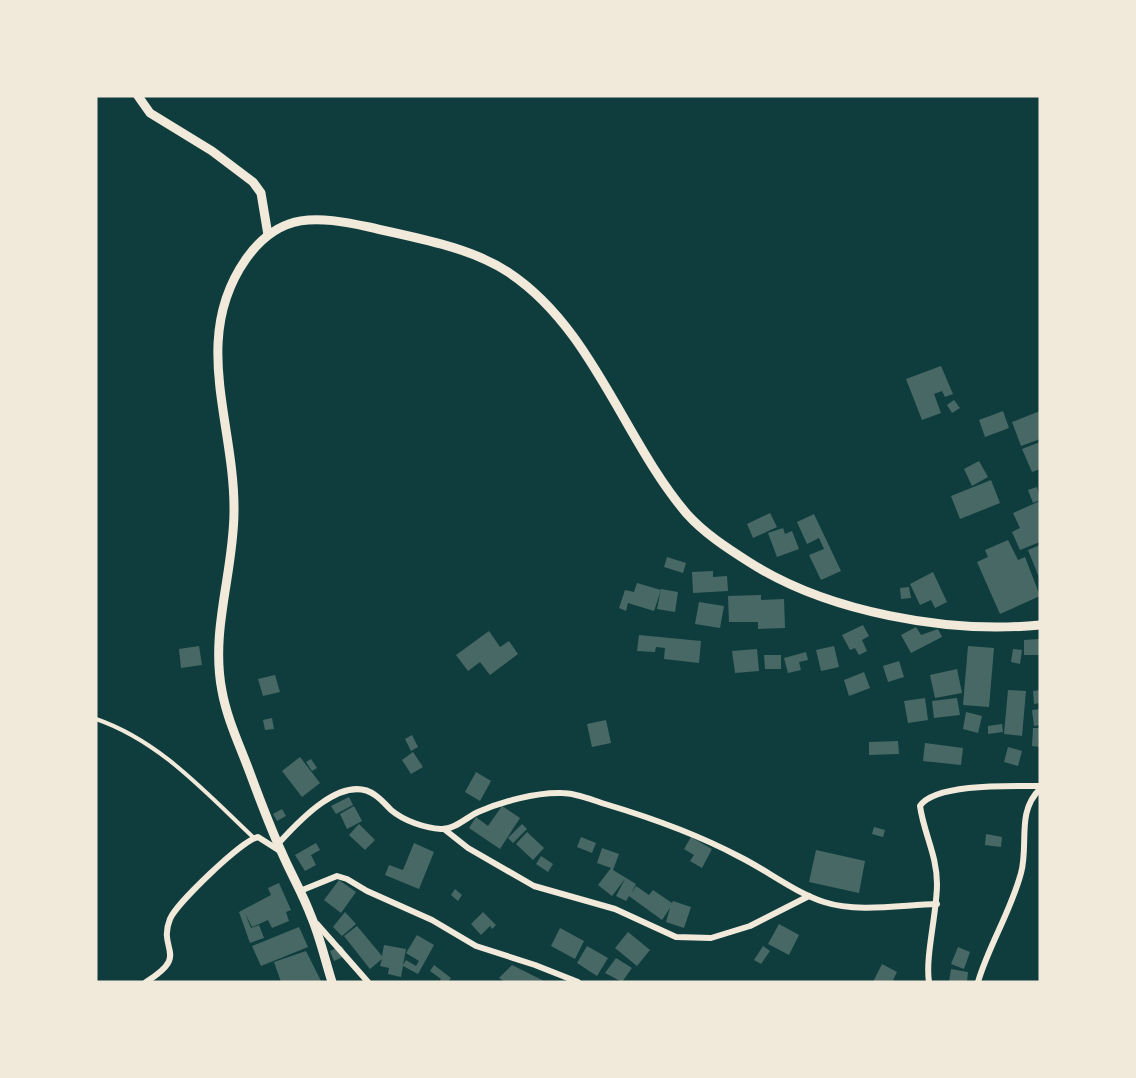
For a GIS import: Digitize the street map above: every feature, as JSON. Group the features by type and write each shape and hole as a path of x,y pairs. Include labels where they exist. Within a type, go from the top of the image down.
{"street":[{"path":"138,96 156,118 212,151 253,182 261,193 268,235"},
{"path":"332,982 313,921 279,847 226,707 218,656 218,630 231,569 234,514 234,483 219,380 219,319 234,277 258,242 286,224 307,218 331,219 437,243 486,261 509,273 560,320 657,474 690,518 752,564 790,584 824,598 916,620 997,627 1040,625"},
{"path":"929,982 937,904 936,856 922,822 920,806 925,800 951,791 1003,786 1040,787"},
{"path":"978,982 1022,873 1026,846 1024,823 1029,802 1040,787"},
{"path":"279,847 310,810 336,795 364,789 375,795 393,812 417,824 444,830 468,848 534,886 615,909 676,937 711,938 750,926 809,896"},
{"path":"444,830 479,812 525,798 562,793 650,818 692,834 741,857 809,896 839,906 937,904"},
{"path":"146,982 168,967 171,960 168,927 178,905 234,850 254,838 263,838 279,847"},
{"path":"300,891 337,876 347,879 367,891 432,920 476,946 535,964 578,982"},
{"path":"313,921 368,982"}],"lane":[{"path":"96,719 146,743 170,760 254,838"}],"building":[{"path":"941,366 953,394 945,397 942,391 934,394 941,413 922,420 906,379"},
{"path":"954,400 960,408 952,413 947,405"},
{"path":"1003,411 1009,428 985,437 979,420"},
{"path":"1040,411 1040,439 1021,446 1012,422"},
{"path":"1040,442 1040,469 1032,472 1022,449"},
{"path":"979,461 988,477 972,486 964,469"},
{"path":"991,480 1000,503 960,519 951,496"},
{"path":"1037,487 1040,500 1033,503 1028,490"},
{"path":"1040,501 1040,542 1020,550 1012,532 1020,528 1013,513"},
{"path":"770,513 777,527 753,538 747,524"},
{"path":"814,514 841,571 821,580 809,555 824,549 819,538 807,544 797,522"},
{"path":"783,528 785,534 792,531 799,549 777,557 768,533"},
{"path":"1008,540 1018,560 1025,557 1040,596 1000,614 977,562 988,557 985,550"},
{"path":"1040,545 1040,580 1028,550"},
{"path":"667,557 686,563 683,573 664,567"},
{"path":"713,571 713,577 727,576 728,591 693,593 692,572"},
{"path":"933,572 947,602 935,608 931,600 920,605 910,584"},
{"path":"637,583 661,590 654,611 628,603 626,611 619,608 625,590 634,592"},
{"path":"909,587 911,598 901,599 900,588"},
{"path":"661,589 678,592 675,612 657,609"},
{"path":"761,595 761,600 784,599 785,628 758,629 758,622 729,622 728,596"},
{"path":"699,602 724,606 720,628 695,624"},
{"path":"863,625 869,636 862,640 867,651 859,655 855,648 850,650 842,635"},
{"path":"916,627 921,635 938,629 942,637 911,653 901,635"},
{"path":"489,631 500,647 509,641 518,654 490,675 480,662 468,671 456,655"},
{"path":"639,635 701,641 699,663 664,659 665,648 656,647 655,652 637,651"},
{"path":"1039,639 1039,655 1024,655 1024,640"},
{"path":"199,646 202,665 181,668 179,649"},
{"path":"834,646 839,667 821,671 816,650"},
{"path":"968,646 994,648 989,707 963,705"},
{"path":"757,649 759,671 735,673 732,651"},
{"path":"1013,649 1022,650 1020,664 1011,662"},
{"path":"806,652 808,660 799,662 801,670 788,673 784,658"},
{"path":"764,655 781,655 781,669 765,669"},
{"path":"899,661 904,677 888,682 883,666"},
{"path":"957,669 962,693 935,698 930,675"},
{"path":"864,672 870,688 849,696 844,680"},
{"path":"275,675 280,692 263,696 258,679"},
{"path":"1008,690 1026,691 1022,736 1004,734"},
{"path":"1040,690 1040,703 1034,704 1033,691"},
{"path":"925,698 928,720 908,723 904,701"},
{"path":"957,698 960,715 934,718 932,701"},
{"path":"1040,709 1040,725 1034,726 1032,710"},
{"path":"966,712 982,716 978,733 963,729"},
{"path":"272,718 274,729 265,730 263,720"},
{"path":"606,720 611,743 592,747 587,724"},
{"path":"1002,724 1003,732 988,734 988,726"},
{"path":"1033,728 1040,728 1040,747 1032,746"},
{"path":"412,735 418,747 411,751 405,739"},
{"path":"898,741 899,754 869,755 869,742"},
{"path":"925,743 963,748 961,765 923,761"},
{"path":"1008,747 1022,751 1018,766 1004,762"},
{"path":"413,752 423,767 411,774 402,760"},
{"path":"300,757 320,783 302,797 282,771"},
{"path":"311,759 317,768 312,771 306,762"},
{"path":"476,772 491,781 480,801 465,792"},
{"path":"349,797 353,805 336,814 331,806"},
{"path":"354,806 362,821 347,829 340,814"},
{"path":"502,806 520,818 500,849 469,828 476,817 488,826"},
{"path":"282,809 286,816 277,821 273,814"},
{"path":"359,824 375,840 365,850 349,835"},
{"path":"522,824 527,829 513,843 508,838"},
{"path":"874,827 885,830 883,837 872,834"},
{"path":"527,832 544,848 533,860 516,844"},
{"path":"986,834 1002,837 1001,847 985,845"},
{"path":"581,837 596,843 592,853 577,847"},
{"path":"691,837 712,849 702,868 690,861 694,855 684,849"},
{"path":"316,843 320,850 311,855 316,865 305,871 295,855"},
{"path":"414,843 434,852 419,889 385,875 389,865 403,870"},
{"path":"602,848 619,854 613,870 636,884 631,894 636,886 649,895 653,890 672,903 673,901 691,907 684,928 666,922 670,908 662,920 629,896 626,901 616,896 625,879 612,896 598,885 611,868 597,863"},
{"path":"816,850 865,861 859,893 809,882"},
{"path":"541,856 553,864 548,872 536,864"},
{"path":"339,880 356,892 341,913 324,900"},
{"path":"279,883 291,910 286,912 289,921 272,928 268,920 252,927 245,913 251,928 259,925 264,938 250,943 239,912 271,895 268,888"},
{"path":"455,889 462,895 458,901 451,895"},
{"path":"345,912 356,924 342,936 333,927"},
{"path":"483,912 496,925 492,929 490,926 481,935 471,924"},
{"path":"779,924 799,935 789,955 768,944"},
{"path":"357,926 382,956 384,945 406,949 403,965 406,960 416,966 419,961 406,953 417,935 434,945 418,974 403,966 401,977 388,974 389,968 380,966 382,959 370,969 344,936"},
{"path":"299,927 308,947 261,966 252,946"},
{"path":"560,928 584,941 575,959 551,946"},
{"path":"628,932 650,950 637,966 615,948"},
{"path":"342,946 347,955 334,961 330,951"},
{"path":"587,946 608,958 597,976 577,963"},
{"path":"763,946 770,951 761,964 754,960"},
{"path":"958,947 970,952 964,969 951,964"},
{"path":"306,951 321,981 281,982 274,962"},
{"path":"616,958 632,968 622,982 605,973"},
{"path":"882,964 897,972 893,980 897,982 873,982"},
{"path":"434,965 451,978 448,982 439,982 441,979 430,971"},
{"path":"512,965 546,982 505,982 499,978"},
{"path":"951,969 968,972 967,982 949,982"}]}
